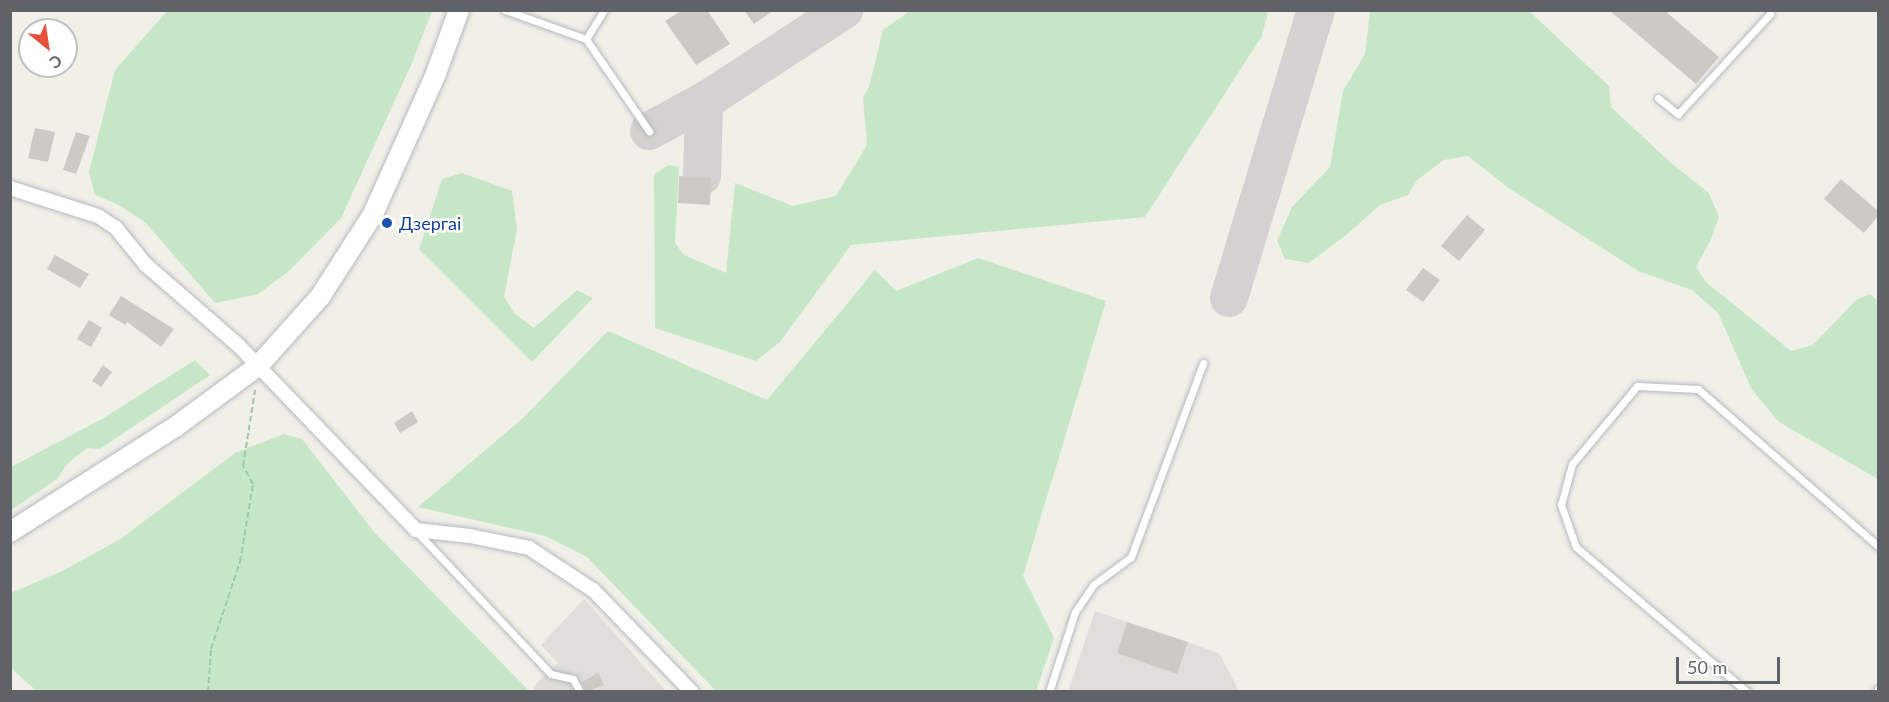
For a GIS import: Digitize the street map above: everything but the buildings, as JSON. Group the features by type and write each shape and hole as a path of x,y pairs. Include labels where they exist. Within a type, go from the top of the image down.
{"street":[{"path":"10,532 175,427 258,366 320,297 374,214 435,76 459,10"},
{"path":"10,188 98,216 116,228 146,265 258,366 416,530 529,548 593,590 692,692"}],"lane":[{"path":"505,10 586,39 650,131"},
{"path":"586,39 604,10"},
{"path":"1658,98 1678,114 1770,14"},
{"path":"1049,692 1075,612 1093,585 1131,557 1203,363"},
{"path":"1747,692 1576,547 1561,505 1572,464 1637,386 1698,389 1878,546"},
{"path":"416,530 551,674 573,679 580,692"}],"path":[{"path":"208,692 211,649 240,562 253,484 243,466 258,366"}],"shaded area":[{"path":"584,599 666,691 533,692 534,686 558,663 541,645"},
{"path":"1095,611 1219,653 1239,691 1068,692"}],"green space":[{"path":"911,10 1268,11 1262,36 1145,217 851,245 780,342 756,361 655,328 654,174 669,165 679,167 675,243 684,255 726,273 735,183 793,206 836,196 867,145 863,97 869,87 883,30"},
{"path":"167,11 432,11 412,63 341,218 289,271 258,294 215,303 145,222 115,203 95,195 89,172 115,70"},
{"path":"1370,11 1529,11 1609,86 1611,107 1670,162 1709,193 1719,217 1710,241 1696,267 1706,282 1791,351 1813,345 1856,300 1870,294 1878,301 1878,479 1779,422 1752,390 1718,313 1692,290 1638,271 1510,189 1468,156 1444,160 1417,180 1408,195 1380,205 1309,263 1285,259 1277,241 1292,207 1330,167 1343,91 1365,54"},
{"path":"462,173 512,191 517,229 504,297 515,314 534,328 577,290 593,298 532,362 419,249 442,179"},
{"path":"978,258 1106,301 1023,576 1054,638 1036,691 716,691 587,557 545,536 418,507 522,419 608,331 767,400 875,270 896,291"},
{"path":"195,360 210,375 100,449 87,448 67,464 57,479 11,510 11,467 102,419"},
{"path":"284,434 302,439 375,533 529,691 38,692 14,671 10,664 11,593 62,571 119,540 235,453"}],"taxiway":[{"path":"649,131 708,99 844,10"},
{"path":"1229,298 1316,10"},
{"path":"702,176 704,106 708,99"}],"place":[{"name":"Дзергаі","path":"387,223"}]}
